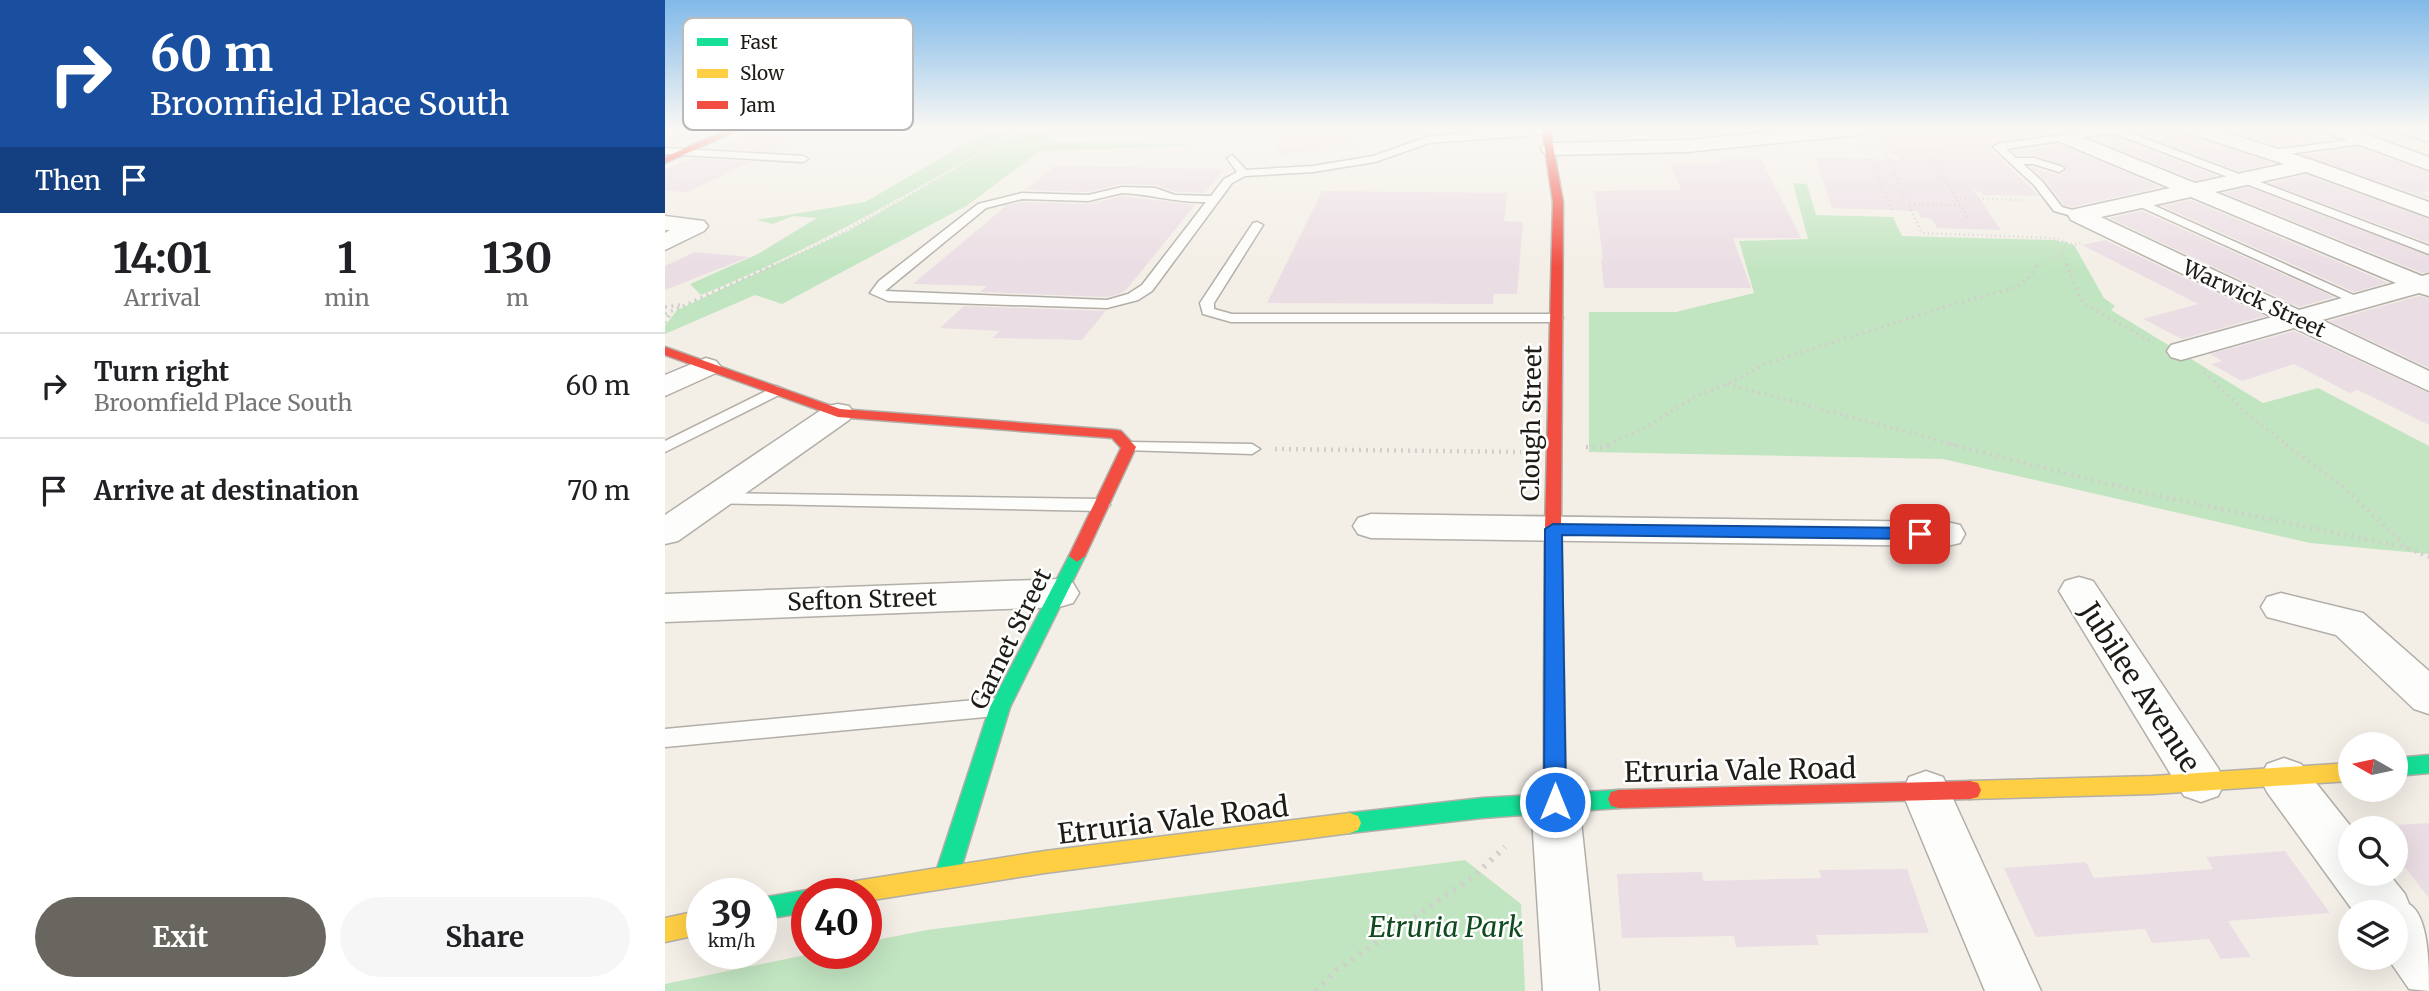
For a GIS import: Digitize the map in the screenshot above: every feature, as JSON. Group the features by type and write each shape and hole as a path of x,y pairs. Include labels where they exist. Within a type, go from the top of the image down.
{"street":[{"name":"Clough Street","path":"1554,175 1558,202 1553,529 1555,802"},
{"path":"2157,175 2426,285"},
{"path":"2079,215 2262,175"},
{"path":"2335,175 2429,210"},
{"path":"2345,179 2366,175"},
{"name":"Warwick Street","path":"2079,215 2429,382"},
{"path":"665,223 696,226 665,243"},
{"path":"2179,355 2360,301 2426,285"},
{"path":"665,351 838,413 1116,434 1129,447"},
{"path":"665,387 706,367"},
{"path":"665,532 838,413"},
{"name":"Garnet Street","path":"947,876 1000,707 1059,593 1129,447"},
{"path":"1371,526 1947,534"},
{"name":"Jubilee Avenue","path":"2079,591 2201,782"},
{"name":"Sefton Street","path":"665,608 1059,593"},
{"path":"2281,607 2349,623 2429,697"},
{"path":"2408,766 2429,764"},
{"name":"Etruria Vale Road","path":"882,887 947,876 1376,820 1555,802 1713,795 1926,792 2201,782 2338,773"},
{"path":"2284,778 2338,849"},
{"path":"1926,792 2013,991"},
{"path":"1555,802 1571,991"},
{"path":"2366,886 2377,900"},
{"path":"665,930 686,925"},
{"path":"2408,941 2429,969"}],"lane":[{"path":"1214,199 1175,198 1160,195 1155,191 1122,190 1088,198 1022,196 999,200 982,206 884,284 877,293 888,297 1107,304 1133,297 1147,288 1228,181 1239,175"},
{"path":"2030,175 2058,209 2079,215"},
{"path":"2235,175 2429,250"},
{"path":"2138,202 2360,301"},
{"path":"1257,225 1207,303 1208,311 1219,316 1556,318"},
{"path":"665,447 776,391"},
{"path":"1129,447 1252,449"},
{"path":"710,499 1101,505"},
{"path":"665,738 1000,707"}],"path":[{"path":"665,314 843,232 942,175"},
{"path":"1877,175 1893,213"},
{"path":"1895,175 1905,199"},
{"path":"1943,175 1968,218"},
{"path":"1956,198 2051,201"},
{"path":"1960,205 1908,204 1922,233 2052,238 2074,244 2120,235"},
{"path":"2066,242 2062,254 2083,303 2179,355 2206,373 2274,437 2343,487 2408,548"},
{"path":"1252,449 1602,447 1650,425 1694,397 1727,384 1765,364 1947,306 2014,288 2027,280 2039,263 2062,254"},
{"path":"665,307 687,304"},
{"path":"665,323 671,311"},
{"path":"1727,384 2141,492 2408,548 2429,557"},
{"path":"1317,991 1336,970 1473,877 1555,802"}],"green space":[{"path":"911,175 940,175 863,218 743,277 701,295 690,284 758,254 817,218 793,216 773,224 757,220 865,202"},
{"path":"944,175 1008,175 966,206 782,304 755,295 665,334 665,326 677,310 848,231"},
{"path":"1793,183 1807,184 1816,215 1893,217 1902,236 2054,240 2074,245 2104,298 2115,306 2111,310 2263,403 2318,388 2429,446 2429,554 2310,543 1943,459 1589,452 1589,312 1676,312 1754,293 1739,241 1808,239"},
{"name":"Etruria Park","path":"1465,860 1521,904 1525,991 665,991 665,984 738,969 777,969 777,961 791,958 791,969 882,969 882,939 927,930"}],"building":[{"path":"665,175 723,175 688,192 665,191"},
{"path":"1043,175 1219,175 1205,193 1175,192 1155,185 1122,184 1088,192 1025,190"},
{"path":"1675,175 1769,175 1801,238 1733,238 1751,288 1604,288 1594,191 1681,190"},
{"path":"1821,175 2018,175 2039,196 1985,195 1973,189 2001,230 1937,228 1932,219 1921,218 1917,211 1832,208"},
{"path":"2040,175 2133,175 2161,187 2072,207 2064,205"},
{"path":"2183,175 2217,176 2195,180"},
{"path":"2307,175 2429,219 2429,243 2269,183"},
{"path":"2361,175 2429,175 2429,191 2421,193 2429,196 2429,199"},
{"path":"2248,187 2429,256 2429,272 2422,273 2224,193"},
{"path":"1322,191 1507,193 1504,221 1523,222 1517,294 1494,294 1493,304 1267,303"},
{"path":"1122,196 1195,205 1126,290 1119,294 1107,297 980,292 987,286 913,284 1007,205 1022,202 1088,204"},
{"path":"2191,200 2388,283 2354,292 2162,206"},
{"path":"2142,211 2334,297 2299,307 2109,218"},
{"path":"2105,240 2265,316 2182,339 2143,319 2198,304 2082,245"},
{"path":"695,252 749,257 665,290 665,266"},
{"path":"2419,296 2429,298 2429,368 2329,321"},
{"path":"964,306 1106,311 1082,340 992,338 1000,331 940,328"},
{"path":"2294,331 2429,393 2429,425 2358,390 2350,393 2294,364 2242,381 2211,364 2222,361 2210,354"},
{"path":"2429,823 2429,898 2408,871 2408,824"},
{"path":"2285,851 2330,913 2228,921 2251,957 2221,959 2209,939 2152,943 2145,929 2036,937 2004,868 2086,862 2094,878 2213,869 2206,857"},
{"path":"1907,869 1929,933 1816,935 1819,945 1736,947 1734,936 1622,938 1617,874 1702,872 1703,881 1821,878 1819,870"}],"traffic: fast":[{"path":"947,875 1000,707 1077,556"},
{"path":"2408,766 2429,764"},
{"path":"1350,823 1482,808 1619,799"},
{"path":"777,906 791,904"}],"traffic: slow":[{"path":"1554,682 1555,802"},
{"path":"1970,790 2153,785 2338,773"},
{"path":"882,888 1045,862 1350,823"},
{"path":"665,930 686,925"}],"traffic: jam":[{"path":"1554,175 1558,202 1553,529 1554,682"},
{"path":"665,351 838,413 1116,434 1129,447 1077,556"},
{"path":"1619,799 1970,790"}],"route":[{"path":"1555,802 1553,529 1920,534"}]}
